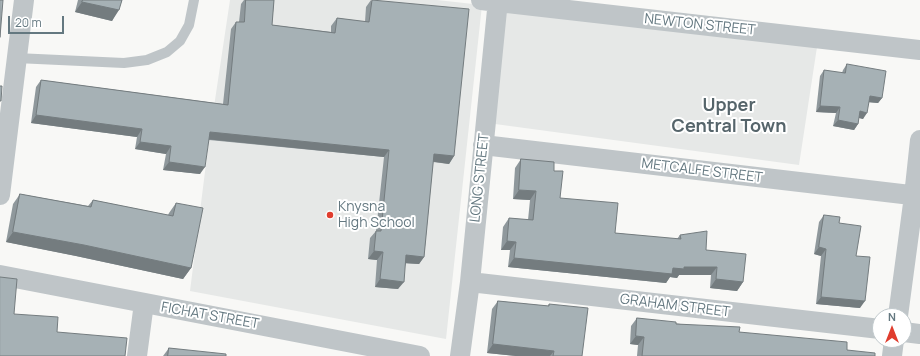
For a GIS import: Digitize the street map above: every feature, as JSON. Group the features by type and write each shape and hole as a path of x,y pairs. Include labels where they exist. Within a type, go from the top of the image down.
{"street":[{"path":"0,195 24,0"},
{"name":"NEWTON STREET","path":"492,1 920,50"},
{"name":"LONG STREET","path":"460,356 470,282 483,145 492,1"},
{"path":"899,308 917,196 920,140"},
{"name":"METCALFE STREET","path":"483,145 917,196"},
{"name":"FICHAT STREET","path":"0,275 419,356"},
{"name":"GRAHAM STREET","path":"470,282 872,328"},
{"path":"138,356 144,303"}],"lane":[{"path":"16,58 124,63 148,60 166,52 180,41 189,25 194,0"}],"shaded area":[{"name":"Knysna High School","path":"230,0 437,0 482,5 446,339 190,291 209,140"},
{"path":"506,10 817,47 799,165 495,124"}],"building":[{"path":"0,0 3,0 0,37"},
{"path":"83,0 122,0 119,10 82,2"},
{"path":"246,0 274,0 272,25 335,33 337,18 369,22 372,0 469,9 454,156 434,154 424,257 406,255 404,282 380,279 383,252 374,251 376,231 381,231 389,150 210,132 205,167 169,162 171,146 140,142 142,129 36,115 41,80 228,105 236,22 244,22"},
{"path":"847,64 886,71 882,98 870,96 867,113 860,111 858,124 838,120 840,107 820,106 824,70 845,73"},
{"path":"0,86 2,86 1,101 0,101"},
{"path":"521,159 554,162 554,171 563,171 560,198 618,203 615,233 681,239 680,235 707,231 706,250 746,254 743,282 716,279 717,267 684,267 684,269 673,268 672,274 514,258 516,242 507,241 509,218 533,220 536,191 519,190"},
{"path":"20,194 91,207 93,200 173,216 176,203 203,208 191,268 84,245 13,232"},
{"path":"824,215 840,217 839,223 861,226 856,256 870,257 865,301 821,297 826,249 819,247"},
{"path":"0,277 17,279 14,314 58,317 57,332 127,338 125,356 0,356"},
{"path":"498,301 588,308 582,356 553,356 554,351 493,344"},
{"path":"637,318 676,322 676,324 740,327 739,332 847,342 847,350 875,353 875,356 642,356 644,337 636,336"},
{"path":"169,348 226,354 226,356 168,356"}],"place":[{"name":"Knysna High School","path":"330,215"}],"district":[{"name":"Upper Central Town","path":"729,116"}]}
